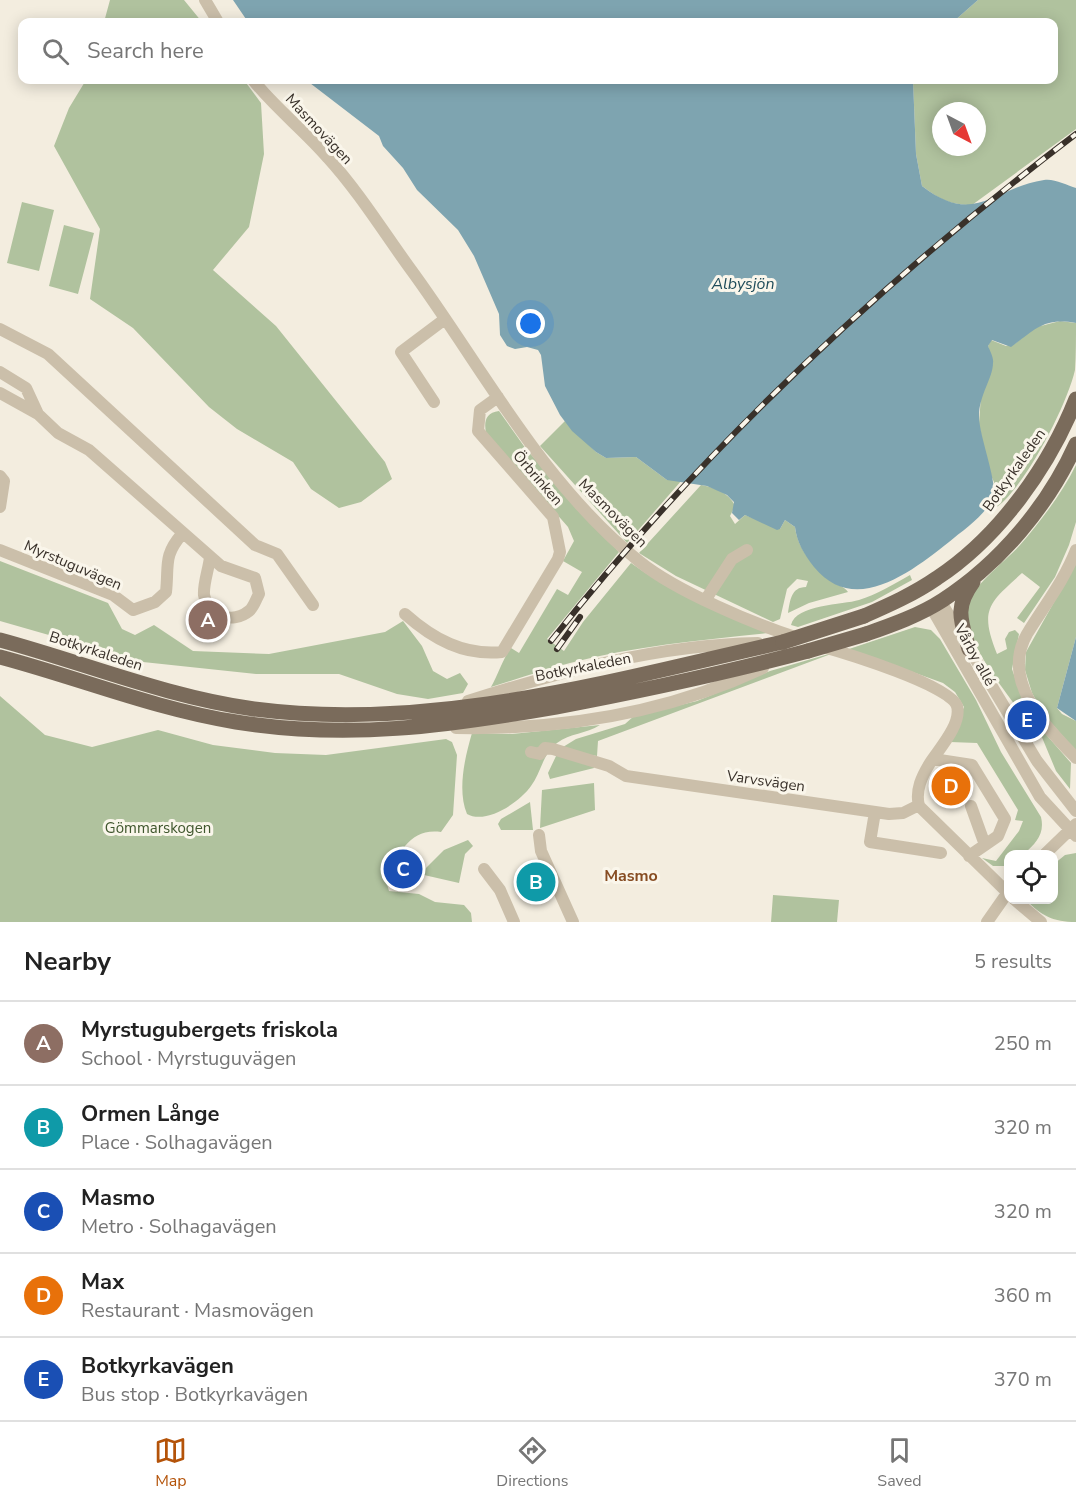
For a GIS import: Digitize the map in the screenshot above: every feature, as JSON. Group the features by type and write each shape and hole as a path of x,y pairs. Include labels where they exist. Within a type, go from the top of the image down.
{"main road":[{"name":"Botkyrkaleden","path":"0,657 148,702 234,722 329,731 434,727 596,699 784,650 864,616 926,586 969,554 1004,516 1051,451 1076,399"},
{"name":"Botkyrkaleden","path":"0,640 186,697 255,709 344,715 444,709 784,650 808,651 866,634 936,604 982,570 1031,518 1055,483 1076,444"},
{"path":"969,650 960,615 960,605 965,593 982,570"},
{"path":"926,586 936,604"}],"street":[{"path":"205,0 216,18"},
{"name":"Masmovägen","path":"257,84 331,160 554,473 617,542 651,570 706,599 782,633 845,653 944,692 955,703 957,713 955,724 918,788 919,805"},
{"path":"434,402 401,352 445,319"},
{"path":"0,329 48,354 255,545 277,554 313,605"},
{"path":"0,372 26,388 38,414"},
{"path":"0,393 38,414 58,433 89,450 221,566 255,578 259,594 250,610 234,618 221,617 209,606 204,594 210,557"},
{"name":"Örbrinken","path":"405,614 431,634 464,651 482,654 502,652 560,552 553,517 478,431 480,410 498,397"},
{"path":"0,476 4,481 0,507"},
{"name":"Myrstuguvägen","path":"0,550 113,595 134,610 155,602 166,592 166,562 171,547 182,534"},
{"path":"706,599 732,559 747,550"},
{"path":"1076,550 1051,600 1026,637 1019,657 1018,671 1026,695 1038,715 1076,758"},
{"name":"Vårby allé","path":"936,604 969,650 1037,761 1076,811"},
{"name":"Vårby allé","path":"936,604 1040,797 1074,830"},
{"name":"Varvsvägen","path":"531,752 540,754 548,748 609,766 626,776 875,812 898,814 919,805"},
{"path":"933,759 972,765 1005,819 998,836 969,856"},
{"path":"919,805 1004,889"},
{"path":"971,806 985,845"},
{"path":"875,812 870,842 941,853"},
{"path":"1051,850 1074,830"},
{"path":"539,835 541,851 573,922"},
{"path":"484,869 500,890 514,922"},
{"path":"987,922 1004,899"},
{"path":"1020,904 1041,922"}],"green space":[{"path":"110,0 184,0 199,18 105,18"},
{"path":"978,0 1076,0 1076,129 972,205 945,200 922,186 916,154 913,84 1058,84 1058,18 958,18"},
{"path":"84,84 247,84 261,103 264,154 249,227 213,270 276,326 385,462 392,479 361,502 339,508 311,489 293,462 237,429 209,407 133,328 90,299 100,229 54,146 69,108"},
{"path":"22,202 54,210 39,271 7,263"},
{"path":"64,225 94,233 78,294 49,286"},
{"path":"1060,321 1076,323 1075,370 1070,385 1054,424 1031,466 1006,499 994,509 991,502 994,482 988,469 979,424 981,395 992,369 988,346 991,340 1006,346 1016,343 1033,328"},
{"path":"499,411 526,449 619,552 547,639 564,651 583,622 631,563 647,574 769,633 619,652 560,666 491,687 508,651 511,648 519,653 557,589 568,595 582,572 563,561 574,541 568,527 486,433 486,419"},
{"path":"565,421 596,452 606,458 636,457 667,480 682,480 627,543 540,446"},
{"path":"1076,465 1076,522 1055,577 1024,623 1017,618 1040,587 1022,573 1002,592 990,608 989,627 997,654 1007,649 1005,639 1009,632 1015,630 1019,634 1012,669 1024,704 1018,709 976,647 970,633 967,607 975,591 1020,545 1043,517"},
{"path":"701,485 716,489 733,501 735,506 730,516 735,524 745,515 780,529 785,520 795,527 803,551 808,558 826,576 848,592 809,603 788,613 794,592 806,587 808,581 797,579 787,589 780,619 773,622 676,576 639,553"},
{"path":"0,561 108,603 122,629 135,635 154,625 193,651 269,654 385,632 403,621 422,646 433,671 447,679 460,673 468,684 463,693 428,699 397,694 339,674 256,674 143,662 0,621"},
{"path":"1076,563 1076,637 1057,708 1062,714 1076,721 1076,751 1046,717 1032,693 1025,670 1026,652"},
{"path":"910,575 912,580 872,602 798,627 791,625 795,618 810,609 865,598"},
{"path":"915,627 931,630 940,639 976,700 1001,752 1041,817 1041,833 1028,850 1004,850 1019,831 1023,821 1015,820 1018,810 977,743 950,742 964,707 955,692 943,683 849,649"},
{"path":"839,651 598,741 597,756 577,753 563,747 576,739 625,724 634,716 697,701 770,671"},
{"name":"Gömmarskogen","path":"0,696 45,735 92,747 158,730 213,745 275,753 326,755 446,739 452,742 457,755 453,815 441,832 430,832 413,838 401,851 385,877 389,891 419,894 435,902 464,905 471,913 472,922 0,922"},
{"path":"1036,723 1071,763 1070,789 1056,771"},
{"path":"600,725 567,737 552,747 531,786 511,805 483,817 467,814 462,784 472,733 512,734"},
{"path":"557,754 593,764 594,768 550,779 548,773"},
{"path":"594,783 595,810 540,828 542,790"},
{"path":"530,802 533,830 501,830 498,824 501,819"},
{"path":"468,840 473,846 465,854 459,883 424,875 423,871 444,850"},
{"path":"1004,851 1004,866 993,866 982,858 996,861"},
{"path":"1076,853 1076,922 1054,919 1030,904 1058,904 1058,861 1065,855"},
{"path":"773,895 839,900 837,922 771,922"}],"water":[{"path":"233,0 978,0 958,18 245,18"},
{"name":"Albysjön","path":"311,84 913,84 916,154 922,186 940,198 970,204 1044,180 1056,181 1076,188 1076,323 1047,323 1033,330 1011,347 992,340 988,346 993,359 992,369 981,401 979,416 994,490 986,509 949,542 901,576 865,589 847,588 830,581 814,567 801,548 795,527 785,520 777,530 745,515 739,520 732,513 734,502 727,495 707,486 667,480 636,457 606,458 572,431 560,415 545,386 541,355 538,350 527,347 515,349 507,346 500,335 499,314 474,256 458,230 417,190 403,168 383,146 379,136"},
{"path":"1076,637 1076,721 1057,708"}],"railway":[{"path":"551,641 609,570 670,502 732,435 797,371 933,249 1076,134"},
{"path":"557,649 580,617"}],"place":[{"name":"Myrstugubergets friskola","path":"208,620"},
{"name":"Botkyrkavägen","path":"1027,720"},
{"name":"Max","path":"951,786"},
{"name":"Masmo","path":"403,869"},
{"name":"Ormen Långe","path":"536,882"}],"district":[{"name":"Masmo","path":"631,875"}]}
